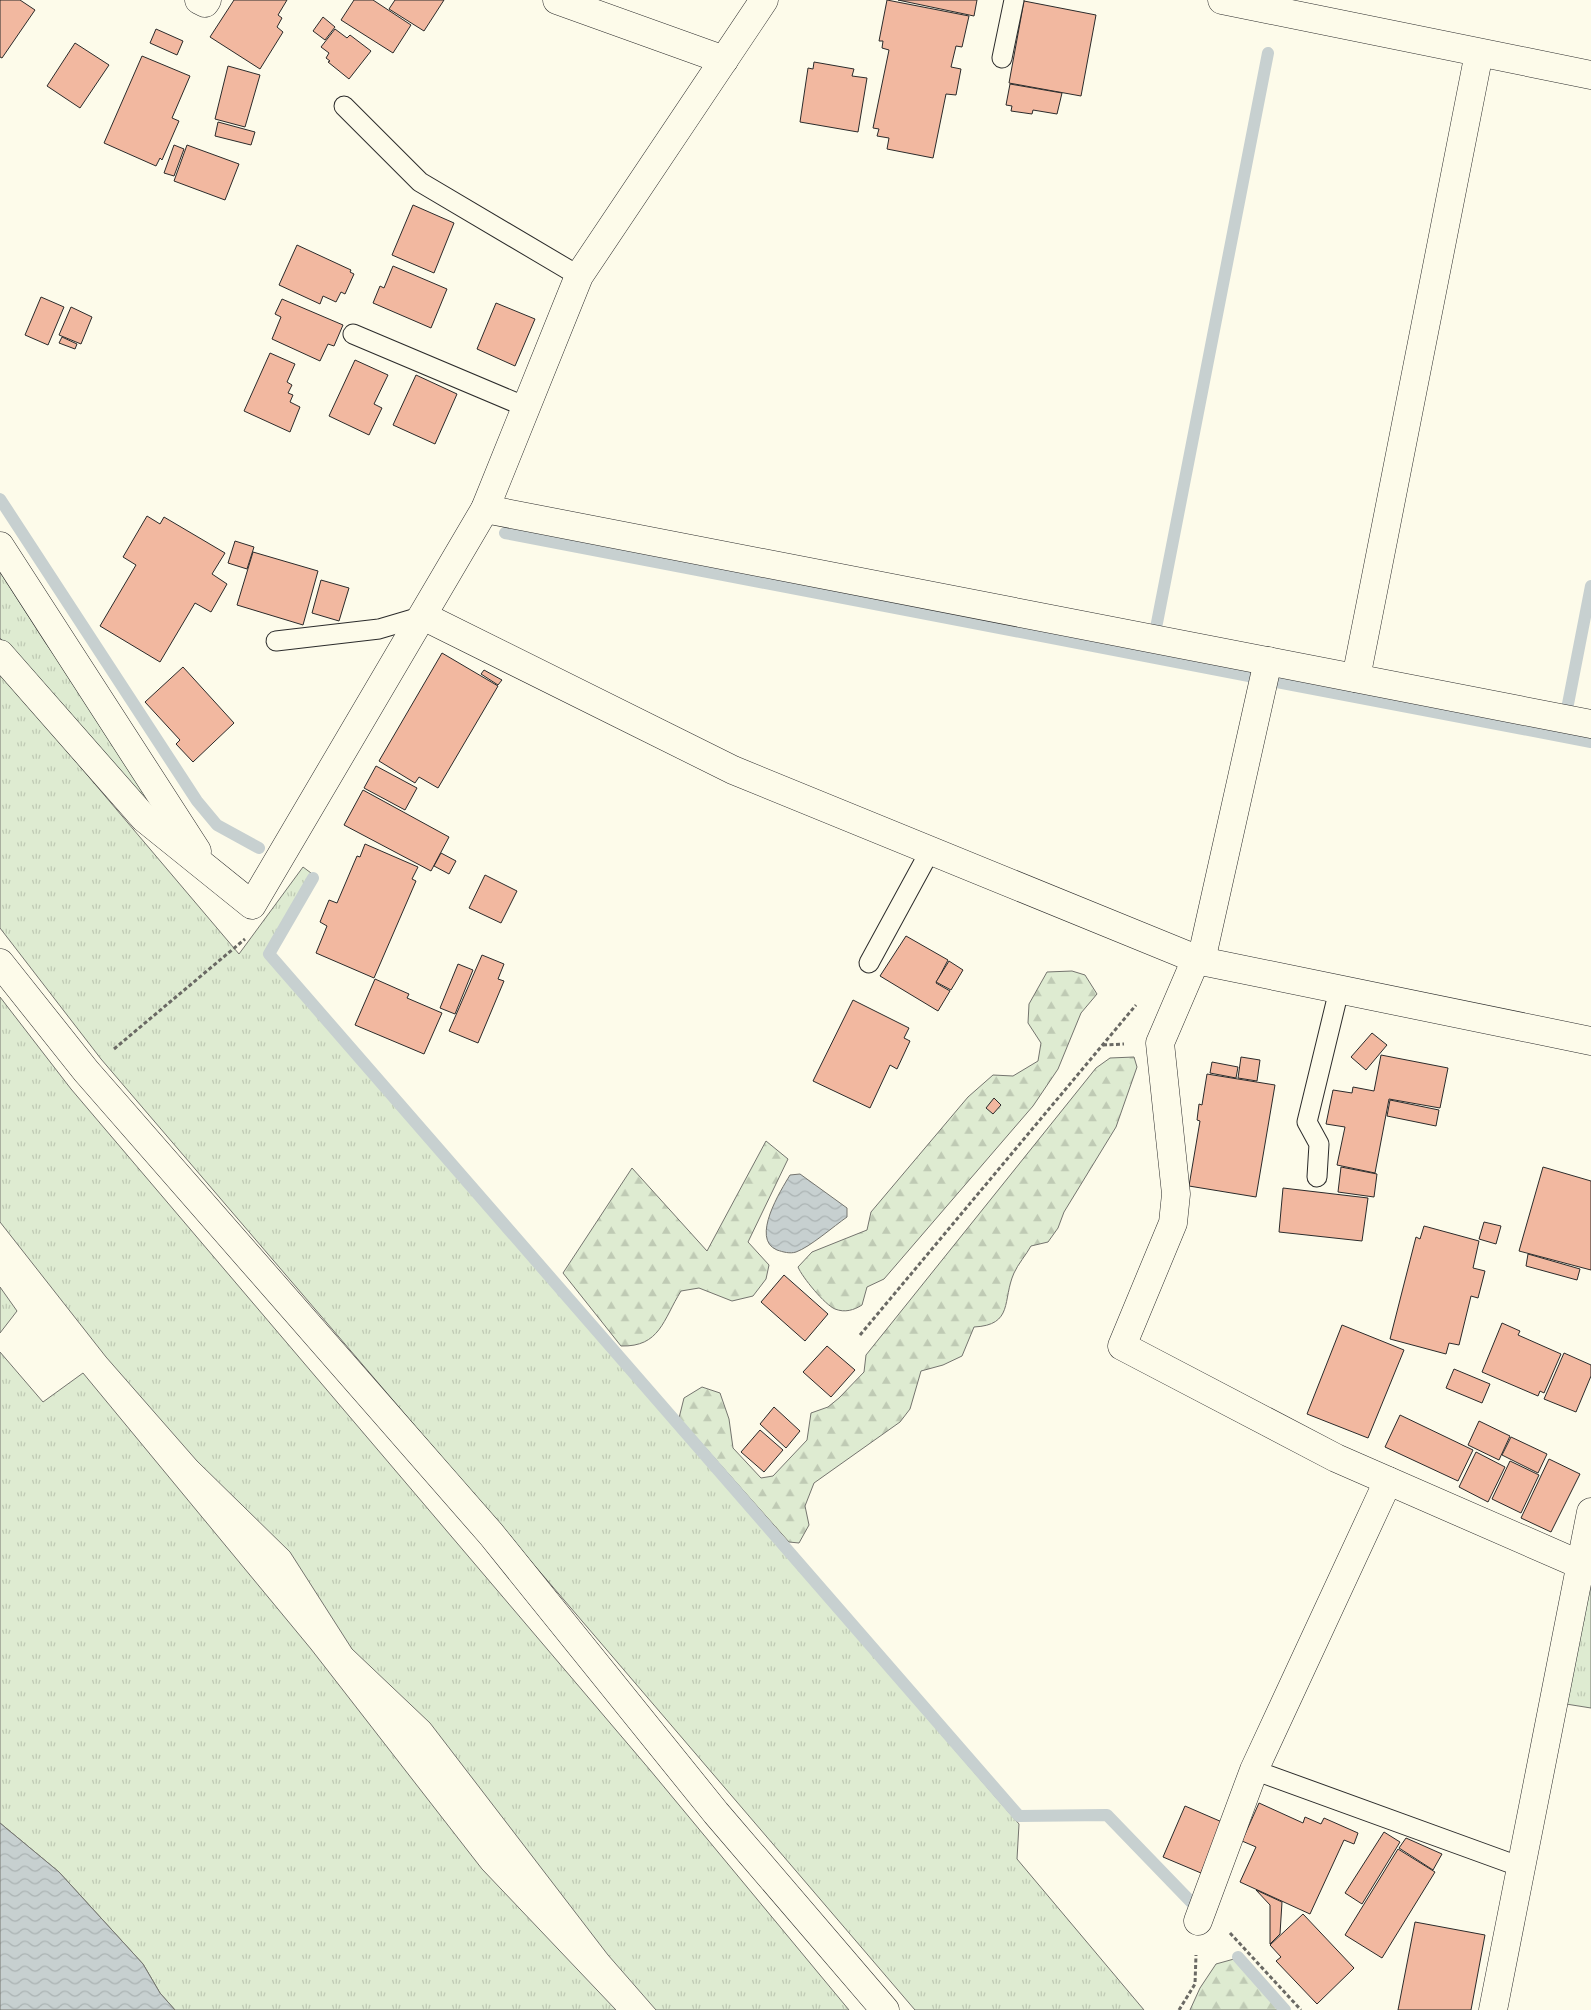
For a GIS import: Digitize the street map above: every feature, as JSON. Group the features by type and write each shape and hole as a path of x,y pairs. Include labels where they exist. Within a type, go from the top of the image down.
{"street":[{"path":"199,0 205,3 207,0"},
{"path":"557,0 724,60"},
{"path":"0,654 144,818 252,905 485,509 579,276 764,0"},
{"path":"1222,0 1591,75"},
{"path":"1356,678 1479,52"},
{"path":"485,509 1591,724"},
{"path":"0,546 211,873"},
{"path":"423,616 733,770 1198,960 1591,1041"},
{"path":"1268,661 1198,960 1160,1043 1176,1194 1173,1223 1122,1346 1336,1458 1586,1564"},
{"path":"0,962 86,1071 491,1534 716,1813 885,2010"},
{"path":"1202,1913 1254,1770 1388,1481"},
{"path":"1493,2010 1521,1867 1586,1564 1591,1512"}],"lane":[{"path":"1002,58 1014,0"},
{"path":"344,106 420,182 579,276"},
{"path":"353,334 526,407"},
{"path":"276,641 379,630 423,616"},
{"path":"869,962 930,851"},
{"path":"1317,1177 1319,1144 1307,1122 1339,990"},
{"path":"1254,1770 1521,1867"}],"path":[{"path":"126,1038 240,943"},
{"path":"860,1335 1141,998"},
{"path":"1179,2010 1195,1984 1202,1913"},
{"path":"1202,1913 1301,2010"}],"green space":[{"path":"0,572 45,642 158,803 153,808 0,638"},
{"path":"0,672 239,954 303,867 311,873 266,954 1019,1824 1017,1859 1144,2010 915,2010 101,1059 0,928"},
{"path":"1072,971 1085,975 1097,994 1081,1013 1058,1069 1033,1106 884,1279 867,1287 862,1305 853,1310 835,1309 814,1290 798,1267 812,1252 867,1230 871,1212 968,1097 993,1075 1013,1076 1038,1061 1041,1043 1028,1023 1029,1004 1047,972"},
{"path":"0,997 71,1089 650,1770 849,2010 656,2010 608,1955 430,1723 352,1649 290,1552 197,1461 106,1357 0,1222"},
{"path":"1134,1057 1137,1067 1116,1127 1064,1212 1058,1228 1048,1242 1031,1246 1018,1266 1010,1283 1001,1316 995,1322 974,1327 962,1356 943,1365 921,1371 910,1409 900,1422 814,1483 805,1506 809,1525 799,1543 789,1542 679,1418 684,1398 702,1387 720,1393 729,1419 733,1448 761,1478 773,1476 807,1440 811,1413 828,1407 864,1372 866,1355 1096,1068 1110,1058"},
{"path":"766,1141 788,1159 748,1242 769,1265 766,1279 753,1296 732,1301 699,1288 681,1291 659,1330 652,1337 634,1345 621,1346 563,1273 632,1168 707,1251"},
{"path":"0,1287 17,1311 0,1333"},
{"path":"0,1352 43,1402 83,1373 311,1649 482,1869 616,2010 175,2010 160,1993 143,1964 59,1872 0,1823"},
{"path":"1591,1585 1591,1708 1566,1704 1589,1587"},
{"path":"1234,1959 1281,2010 1190,2010 1200,1988 1216,1964"}],"water":[{"path":"800,1174 847,1208 847,1217 815,1241 794,1253 777,1250 769,1244 766,1236 770,1214 790,1175"},
{"path":"0,1823 59,1872 143,1964 160,1993 175,2010 0,2010"}],"building":[{"path":"0,0 20,0 35,10 2,58 0,57"},
{"path":"234,0 287,0 278,15 282,18 277,27 283,32 260,69 210,37"},
{"path":"354,0 373,0 411,25 393,53 341,20"},
{"path":"395,0 444,0 424,31 389,9"},
{"path":"887,0 969,16 962,47 956,46 951,67 961,69 956,95 946,94 933,158 887,149 889,138 877,136 879,129 873,128 889,50 882,48 883,41 879,41"},
{"path":"898,0 977,0 974,16"},
{"path":"1024,1 1096,15 1081,96 1009,83"},
{"path":"323,17 335,27 325,40 313,31"},
{"path":"156,29 183,41 177,55 150,43"},
{"path":"335,29 347,38 350,35 371,51 349,79 328,62 330,61 326,58 329,53 321,47"},
{"path":"75,43 109,65 80,108 47,86"},
{"path":"142,56 190,76 172,118 179,121 162,160 160,158 156,166 104,143"},
{"path":"814,62 854,69 852,76 867,78 858,132 800,122 808,68 813,69"},
{"path":"228,66 260,75 245,127 215,119"},
{"path":"1010,84 1062,93 1057,114 1033,110 1032,114 1011,111 1012,106 1006,105"},
{"path":"218,122 255,132 251,145 215,136"},
{"path":"174,145 184,149 174,176 164,173"},
{"path":"187,145 239,164 225,200 174,181"},
{"path":"413,205 454,223 434,273 392,255"},
{"path":"297,245 351,270 350,272 354,274 345,294 341,292 336,302 323,296 320,304 279,285"},
{"path":"393,266 447,289 431,328 373,303 380,286 384,288"},
{"path":"41,297 64,307 48,345 25,335"},
{"path":"282,299 343,325 334,346 328,344 320,361 272,339 281,317 275,314"},
{"path":"496,303 535,319 515,366 477,349"},
{"path":"71,307 92,317 81,344 59,335"},
{"path":"62,337 77,344 75,349 59,343"},
{"path":"270,353 295,364 287,382 292,385 288,393 293,395 290,402 300,407 290,432 244,411"},
{"path":"355,360 388,375 374,404 382,408 369,435 329,416"},
{"path":"416,375 457,394 435,444 393,425"},
{"path":"147,516 160,524 164,517 225,553 212,574 227,584 211,612 195,603 160,662 100,626 136,565 123,557"},
{"path":"235,541 254,547 247,569 228,563"},
{"path":"253,552 318,571 303,625 237,605"},
{"path":"321,580 349,588 339,621 312,613"},
{"path":"442,653 498,686 438,788 419,777 415,783 379,761"},
{"path":"183,667 234,723 193,762 176,744 180,740 145,702"},
{"path":"484,670 502,680 498,685 481,674"},
{"path":"376,766 417,788 405,810 364,788"},
{"path":"363,790 449,837 431,871 344,825"},
{"path":"365,844 418,867 412,879 416,881 374,978 316,953 327,926 320,922 329,900 337,903 357,856 360,857"},
{"path":"441,853 456,861 449,874 434,866"},
{"path":"485,875 517,891 501,923 469,908"},
{"path":"906,936 948,960 936,983 950,991 938,1011 880,976"},
{"path":"482,955 504,964 498,979 504,981 478,1043 449,1031"},
{"path":"949,961 963,970 951,990 936,982"},
{"path":"458,964 473,970 455,1014 440,1008"},
{"path":"375,979 409,994 407,998 442,1013 424,1054 355,1025"},
{"path":"853,1000 909,1028 904,1038 910,1041 897,1069 890,1065 870,1108 813,1081"},
{"path":"1372,1033 1387,1045 1366,1070 1351,1057"},
{"path":"1381,1055 1448,1068 1440,1108 1389,1099 1375,1173 1337,1165 1345,1127 1326,1124 1333,1090 1352,1093 1353,1087 1374,1091"},
{"path":"1241,1057 1260,1060 1257,1081 1238,1078"},
{"path":"1212,1062 1238,1067 1236,1078 1210,1073"},
{"path":"1207,1074 1275,1085 1256,1197 1189,1186 1200,1121 1197,1120 1199,1104 1202,1105"},
{"path":"994,1098 1001,1105 993,1114 986,1108"},
{"path":"1390,1100 1439,1110 1436,1126 1387,1116"},
{"path":"1341,1167 1377,1174 1374,1197 1338,1192"},
{"path":"1543,1167 1591,1181 1591,1270 1519,1251"},
{"path":"1283,1188 1368,1198 1362,1241 1279,1232"},
{"path":"1484,1222 1501,1226 1496,1244 1479,1239"},
{"path":"1424,1226 1479,1241 1473,1268 1485,1271 1478,1298 1471,1296 1459,1345 1449,1343 1446,1354 1390,1339 1416,1237 1420,1239"},
{"path":"1528,1254 1580,1269 1577,1280 1526,1266"},
{"path":"784,1275 828,1314 805,1341 761,1302"},
{"path":"1502,1323 1520,1331 1518,1335 1561,1354 1544,1393 1540,1391 1538,1396 1482,1372"},
{"path":"1342,1325 1404,1350 1368,1438 1307,1414"},
{"path":"827,1346 855,1370 831,1397 803,1372"},
{"path":"1564,1353 1591,1365 1591,1376 1576,1412 1544,1399"},
{"path":"1454,1369 1490,1384 1482,1403 1446,1388"},
{"path":"774,1407 800,1431 786,1448 760,1424"},
{"path":"1400,1415 1473,1450 1458,1481 1385,1447"},
{"path":"1479,1421 1510,1436 1499,1460 1468,1445"},
{"path":"760,1430 783,1450 764,1472 741,1452"},
{"path":"1511,1437 1547,1454 1538,1473 1502,1455"},
{"path":"1476,1452 1505,1467 1488,1502 1459,1487"},
{"path":"1549,1459 1580,1474 1551,1532 1521,1518"},
{"path":"1510,1461 1539,1475 1521,1513 1492,1499"},
{"path":"1259,1803 1303,1823 1305,1817 1321,1824 1324,1818 1358,1833 1354,1844 1344,1840 1310,1914 1240,1882 1256,1847 1242,1841"},
{"path":"1185,1806 1222,1822 1201,1873 1163,1857"},
{"path":"1384,1832 1400,1842 1362,1904 1345,1893"},
{"path":"1406,1838 1442,1854 1433,1870 1399,1848"},
{"path":"1398,1849 1435,1872 1382,1958 1345,1935"},
{"path":"1256,1890 1282,1902 1280,1934 1270,1944 1270,1905"},
{"path":"1303,1914 1354,1968 1317,2004 1276,1961 1281,1957 1270,1945"},
{"path":"1415,1922 1485,1935 1471,2010 1398,2010"}],"waterway":[{"path":"1156,628 1268,53"},
{"path":"0,499 197,801 217,825 259,848"},
{"path":"505,533 1249,676"},
{"path":"1568,704 1591,586"},
{"path":"1277,682 1591,742"},
{"path":"313,878 269,954 1019,1816 1107,1815 1193,1904"},
{"path":"1238,1957 1285,2010"}]}
